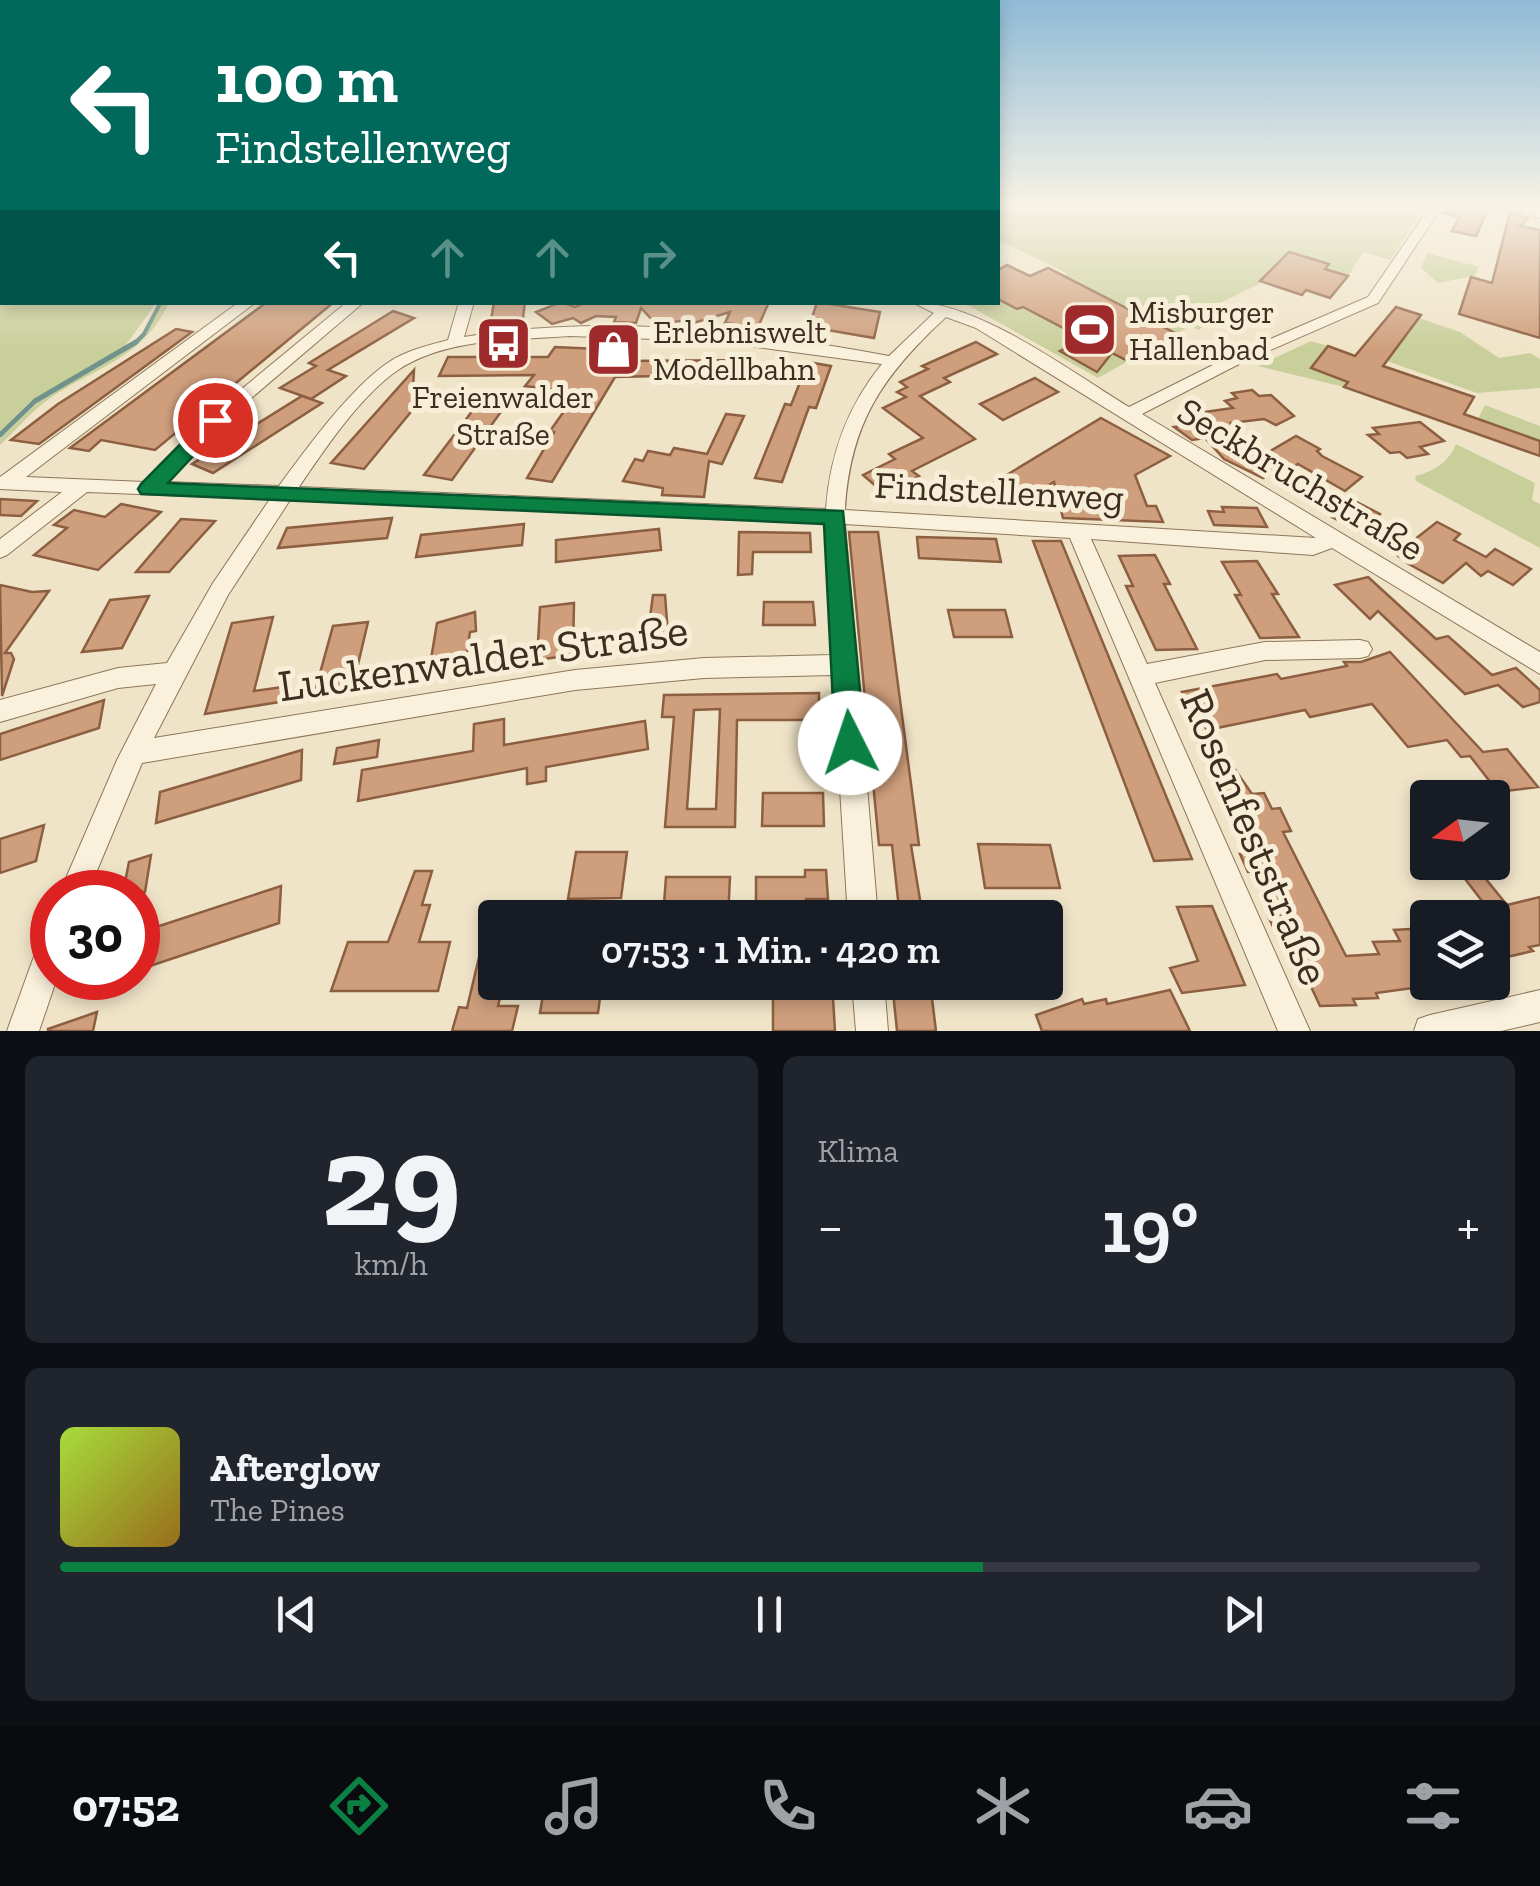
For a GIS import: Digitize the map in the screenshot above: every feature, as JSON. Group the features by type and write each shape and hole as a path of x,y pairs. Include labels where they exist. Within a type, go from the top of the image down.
{"street":[{"path":"1127,415 1237,359 1374,300 1406,253"},
{"path":"3,483 245,305"},
{"path":"149,489 215,420 352,305"},
{"path":"455,342 466,305"},
{"name":"Seckbruchstraße","path":"926,305 981,326 1540,664"},
{"path":"862,900 834,516 837,473 859,407 890,361 944,312"},
{"path":"84,870 175,672 284,494 378,378 413,356 455,342 584,332 652,333 890,361"},
{"name":"Findstellenweg","path":"3,483 834,516 1285,546 1312,547 1333,540"},
{"path":"0,550 80,488"},
{"name":"Rosenfeststraße","path":"1077,530 1294,1031"},
{"name":"Rosenfeststraße","path":"1139,676 1264,651 1360,649"},
{"name":"Luckenwalder Straße","path":"136,753 575,680 704,668 844,665"},
{"path":"0,711 118,678 175,672"},
{"path":"23,1031 34,1000"},
{"path":"869,1000 872,1031"},
{"path":"1430,1031 1540,1006"}],"green space":[{"path":"1025,253 1287,253 1260,280 1263,282 1212,307 1227,314 1198,330 1190,326 1098,378 968,305 1000,305 1000,279 1006,276 1031,291 1068,274"},
{"path":"1292,253 1362,253 1348,276 1325,269 1328,264"},
{"path":"1367,253 1395,253 1390,260"},
{"path":"1427,253 1479,267 1474,276 1438,283 1421,268"},
{"path":"0,305 155,305 125,346 30,402 0,431"},
{"path":"162,305 168,305 145,338 130,351 45,402 0,445 0,439 38,402 132,347 146,334"},
{"path":"1419,318 1460,332 1499,358 1530,353 1540,359 1540,388 1477,393 1387,361"},
{"path":"1311,341 1328,346 1348,382 1344,387 1258,366"},
{"path":"1485,405 1540,426 1540,441 1478,419"},
{"path":"1456,444 1535,483 1532,500 1540,504 1540,548 1416,481 1415,476 1445,461"}],"building":[{"path":"1288,253 1329,264 1325,269 1348,276 1330,298 1306,290 1302,295 1260,281"},
{"path":"1500,253 1540,253 1540,338 1459,314 1471,277 1492,283"},
{"name":"Misburger Hallenbad","path":"1007,265 1030,276 1048,268 1177,334 1128,361 1112,353 1097,372 1060,351 1084,339 1023,307 1017,309 1000,300 1000,269"},
{"path":"263,305 330,305 155,450 101,440 89,451 70,448"},
{"path":"494,305 525,305 523,318 491,320"},
{"path":"554,305 768,305 758,327 725,323 730,312 687,325 680,321 656,324 641,308 636,323 596,316 581,323 573,318 552,324 536,312"},
{"path":"816,305 880,312 874,338 816,328 818,324 811,321"},
{"path":"1396,307 1421,315 1383,366 1474,397 1464,414 1540,441 1540,456 1344,387 1348,382 1311,368 1328,346 1355,356"},
{"path":"393,311 414,318 328,370 346,376 311,399 280,388 316,366 309,363"},
{"path":"176,329 192,332 39,444 11,440 58,404"},
{"path":"608,341 631,342 623,361 752,360 753,374 615,377 552,482 527,478 554,432 550,431 577,393 525,386 534,375 439,376 448,357 548,357 555,347 599,349"},
{"path":"976,342 997,354 944,378 950,382 920,396 975,439 912,471 919,476 885,494 863,475 895,459 889,454 923,438 883,408 906,397 897,392 907,387 900,382 928,369 922,366"},
{"path":"808,362 831,366 816,408 809,407 782,482 755,478 785,404 791,405"},
{"path":"414,370 413,388 429,390 364,469 331,463"},
{"path":"1035,378 1058,392 1003,420 980,404"},
{"path":"1252,390 1259,396 1271,395 1294,416 1276,425 1264,419 1231,423 1262,456 1296,436 1320,449 1317,451 1322,456 1362,477 1345,491 1298,464 1291,469 1284,465 1263,478 1224,459 1205,438 1192,440 1174,427 1180,426 1176,422 1189,420 1184,415 1233,408 1225,401 1237,398 1232,393"},
{"path":"302,396 322,403 213,473 192,464"},
{"path":"482,398 508,402 452,480 424,475"},
{"path":"726,414 744,416 722,464 709,461 704,497 662,495 663,488 623,481 635,459 643,461 648,451 670,455 674,448 707,454"},
{"path":"1101,418 1170,456 1135,475 1147,506 1156,506 1163,522 1063,518 1054,482 1016,504 990,485"},
{"path":"1420,422 1444,441 1420,447 1428,454 1407,458 1400,452 1390,453 1368,435 1379,434 1373,428"},
{"path":"0,499 37,501 21,516 0,515"},
{"path":"1353,500 1380,514 1375,519 1414,540 1437,522 1460,534 1454,540 1486,557 1495,549 1531,569 1513,585 1488,571 1481,576 1466,563 1443,583 1407,563 1396,554 1399,552 1332,517"},
{"path":"121,504 161,512 98,570 34,555 67,528 54,525 74,510 105,517"},
{"path":"1222,507 1257,508 1267,527 1214,525 1208,511 1224,512"},
{"path":"392,518 387,538 278,548 287,528"},
{"path":"181,519 215,521 169,572 136,572"},
{"path":"524,524 522,545 416,557 421,535"},
{"path":"659,529 661,550 556,562 556,540"},
{"path":"739,532 810,533 811,552 753,552 752,574 738,575"},
{"path":"849,532 878,532 919,845 911,845 920,900 898,900 892,845 879,845"},
{"path":"917,537 996,539 1001,562 919,558"},
{"path":"1033,541 1061,541 1192,859 1154,861"},
{"path":"1155,555 1170,584 1164,584 1197,649 1156,650 1126,586 1133,586 1119,556"},
{"path":"1257,561 1299,637 1260,638 1235,595 1241,595 1222,562"},
{"path":"1368,577 1436,639 1448,636 1492,675 1516,668 1540,690 1540,702 1523,707 1498,685 1465,694 1378,611 1370,619 1335,585"},
{"path":"0,585 32,592 49,591 5,653 11,653 14,659 2,696"},
{"path":"653,595 665,595 669,647 646,647"},
{"path":"149,596 122,648 82,652 110,600"},
{"path":"764,602 813,602 815,625 763,625"},
{"path":"574,603 573,655 537,660 540,607"},
{"path":"948,610 1005,610 1012,637 954,637"},
{"path":"475,612 476,631 470,632 464,672 428,677 437,623"},
{"path":"273,617 254,691 290,686 286,701 205,714 232,623"},
{"path":"368,622 352,690 331,696 332,692 314,695 333,626"},
{"path":"1390,652 1483,752 1507,749 1538,787 1510,790 1510,780 1489,780 1470,756 1461,757 1447,740 1408,747 1372,704 1310,717 1305,710 1207,730 1182,692 1277,674 1281,679 1347,666 1344,662 1361,662"},
{"path":"819,693 819,720 737,720 735,827 665,827 674,717 662,717 664,695","holes":["720,709 716,809 687,809 694,710"]},
{"path":"104,700 99,728 0,760 0,734"},
{"path":"504,719 504,745 645,721 648,749 546,767 546,781 527,784 527,768 358,801 362,770 473,751 474,724"},
{"path":"1209,732 1252,794 1264,793 1272,809 1280,808 1291,831 1283,832 1346,956 1379,954 1373,942 1400,941 1394,930 1410,929 1410,988 1376,993 1378,998 1353,999 1356,1005 1320,1006 1287,935 1277,935 1268,916 1283,916 1262,871 1248,872 1240,854 1252,854 1220,785 1226,783 1193,736"},
{"path":"379,740 377,757 334,764 337,748"},
{"path":"302,750 301,780 156,823 160,792"},
{"path":"763,793 823,793 824,826 762,826"},
{"path":"44,825 36,861 0,873 0,839"},
{"path":"978,844 1050,845 1060,888 985,888"},
{"path":"576,852 627,852 621,898 568,899"},
{"path":"151,855 149,870 127,870 129,862"},
{"path":"805,870 826,870 828,899 756,900 756,877 805,877"},
{"path":"415,871 432,871 422,905 430,905 419,942 450,942 438,991 331,991 348,942 388,942"},
{"path":"666,877 730,877 729,900 664,900"},
{"path":"1466,880 1487,880 1503,900 1481,900"},
{"path":"281,886 279,923 160,963 160,926"},
{"path":"1540,897 1540,945 1529,947 1533,951 1510,956 1510,904"},
{"path":"1212,906 1245,985 1182,993 1170,968 1198,961 1177,907"},
{"path":"478,962 478,1000 500,1000 498,1006 518,1006 512,1031 452,1031 459,1007 467,1008"},
{"path":"1170,990 1190,1031 1042,1031 1036,1015 1082,999 1084,1004 1106,999 1107,1004"},
{"path":"542,1000 600,1000 598,1013 540,1013"},
{"path":"773,1000 833,1000 835,1031 773,1031"},
{"path":"894,1000 932,1000 936,1031 897,1031"},
{"path":"97,1012 93,1031 48,1031 48,1029"}],"waterway":[{"path":"136,342 159,305"},
{"path":"0,435 35,401 136,342"}],"place":[{"name":"Misburger Hallenbad","path":"1090,330"},
{"name":"Freienwalder Straße","path":"503,343"},
{"name":"Erlebniswelt Modellbahn","path":"614,350"}],"route":[{"path":"215,420 149,489 834,516 850,743"}]}
